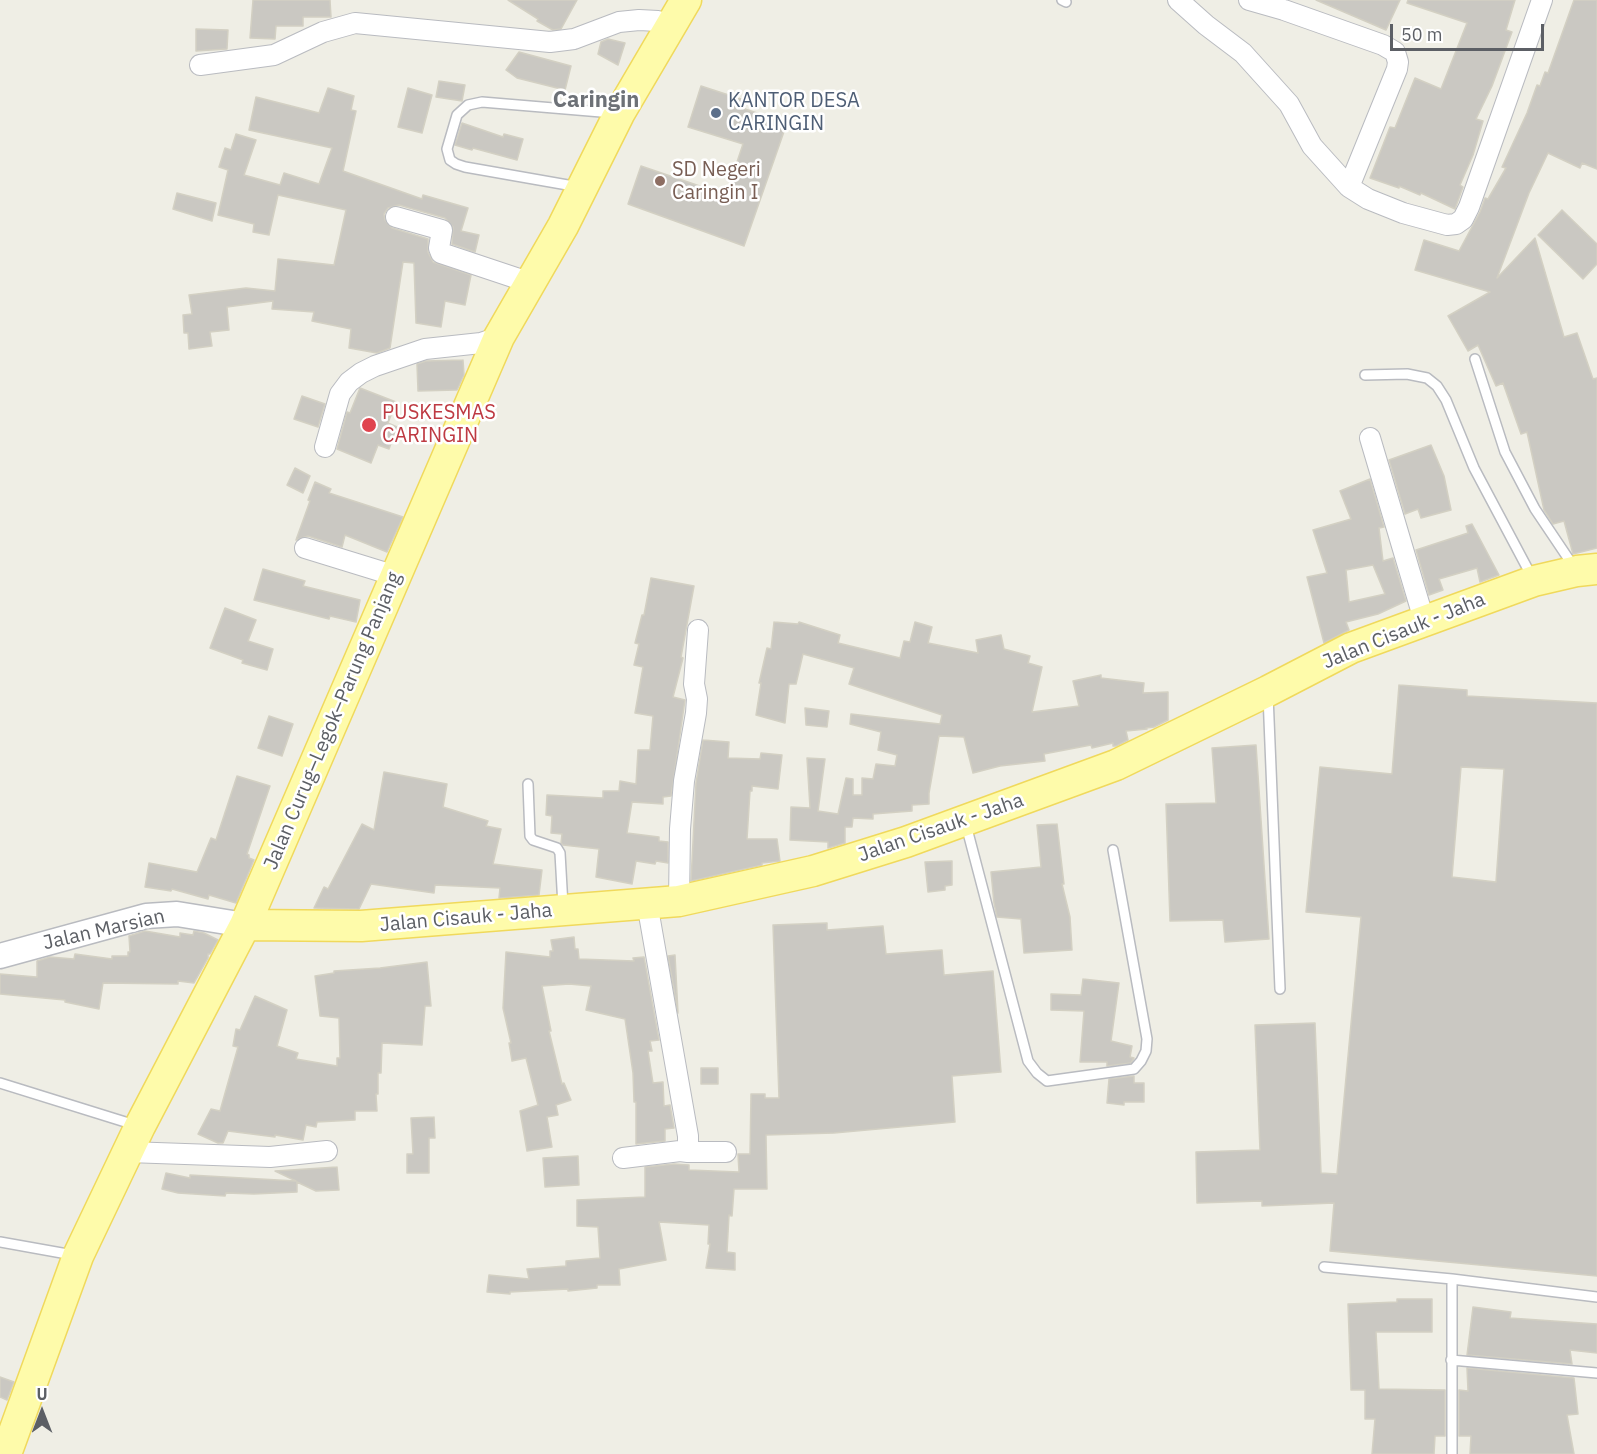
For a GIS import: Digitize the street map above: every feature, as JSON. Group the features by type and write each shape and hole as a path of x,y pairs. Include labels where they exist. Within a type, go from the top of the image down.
{"main road":[{"name":"Jalan Curug–Legok–Parung Panjang","path":"6,1454 78,1256 134,1139 245,925 499,337 531,283 619,114 679,12"},
{"name":"Jalan Cisauk - Jaha","path":"245,925 361,926 679,901 813,871 965,821 1116,765 1351,648 1534,581 1587,570"}],"street":[{"path":"1178,0 1243,53 1289,104 1312,146 1349,187 1368,199 1447,225 1456,224 1469,207 1542,0"},
{"path":"1249,0 1383,45 1395,52 1398,62 1397,69 1349,187"},
{"path":"200,65 274,55 323,32 356,23 550,42 574,39 619,22 648,21 679,12"},
{"path":"396,217 442,230 439,248 441,253 531,283"},
{"path":"325,447 340,394 349,382 361,373 425,349 481,343 499,337"},
{"path":"1370,438 1424,620"},
{"path":"305,548 396,576"},
{"path":"679,901 680,829 684,782 696,713 697,699 694,684 698,630"},
{"path":"647,903 688,1136 688,1152"},
{"name":"Jalan Marsian","path":"0,956 146,916 177,914 245,925"},
{"path":"134,1139 270,1157 327,1151"},
{"path":"623,1158 680,1151 726,1152"}],"lane":[{"path":"581,187 456,164 450,160 447,149 457,115 468,105 482,102 619,114"},
{"path":"1475,359 1505,452 1535,508 1587,570"},
{"path":"1365,375 1407,374 1427,378 1437,386 1446,400 1474,468 1534,581"},
{"path":"1268,691 1280,989"},
{"path":"528,784 530,836 533,840 556,848 560,853 563,910"},
{"path":"965,821 1028,1061 1047,1081 1134,1069 1146,1051 1147,1039 1113,850"},
{"path":"0,1083 134,1139"},
{"path":"0,1242 78,1256"},
{"path":"1324,1267 1452,1279 1597,1297"},
{"path":"1452,1279 1452,1454"},
{"path":"1451,1360 1597,1373"}],"building":[{"path":"253,0 330,0 331,17 303,17 303,26 276,26 275,39 250,38"},
{"path":"508,0 577,0 561,29 553,30"},
{"path":"1316,0 1400,0 1386,30"},
{"path":"1408,0 1515,0 1506,30 1512,32 1492,86 1476,119 1483,121 1473,155 1460,185 1463,187 1455,209 1421,193 1420,195 1370,178 1390,127 1395,128 1415,78 1441,89 1467,23 1407,3"},
{"path":"1574,0 1597,0 1597,169 1582,163 1580,168 1548,153 1529,193 1497,278 1535,238 1564,337 1577,333 1593,379 1597,378 1597,548 1573,554 1564,521 1553,524 1544,510 1527,432 1521,434 1503,383 1496,386 1478,345 1468,351 1448,316 1490,292 1415,270 1424,240 1459,251 1485,198 1488,199 1506,168 1502,167 1537,85 1540,86 1545,72 1548,73"},
{"path":"196,29 228,30 227,49 196,51"},
{"path":"608,39 625,43 618,65 598,54 601,42"},
{"path":"519,52 571,66 565,90 517,78 506,70"},
{"path":"439,81 465,85 462,101 436,97"},
{"name":"SD Negeri Caringin I","path":"701,86 744,100 742,108 787,123 744,246 628,204 641,166 726,195 743,144 688,127"},
{"path":"328,88 354,96 351,110 356,111 343,171 422,199 423,195 468,208 461,231 479,235 475,252 452,244 453,227 445,218 399,205 388,208 384,214 385,220 392,228 428,239 428,252 433,262 471,275 465,305 445,301 441,327 416,323 414,263 403,262 390,348 377,353 349,348 351,329 312,321 314,312 272,309 273,301 227,307 229,330 210,332 212,346 189,349 188,333 184,333 183,315 192,314 189,295 246,288 275,291 278,259 334,265 346,210 278,195 269,235 253,232 254,224 218,215 228,170 219,167 225,148 231,150 236,134 256,140 244,175 280,185 284,173 319,184 332,148 249,130 256,97 319,113"},
{"path":"408,88 432,95 422,133 398,127"},
{"path":"462,123 503,137 504,134 523,139 517,160 455,145"},
{"path":"177,193 216,203 212,221 173,209"},
{"path":"1562,210 1597,244 1597,264 1583,279 1538,235"},
{"path":"463,360 464,375 457,390 418,391 417,364 426,361"},
{"name":"PUSKESMAS CARINGIN","path":"360,388 396,402 388,423 397,427 389,449 378,445 371,463 337,449 347,412 350,413"},
{"path":"302,396 325,404 318,427 294,419"},
{"path":"1431,445 1444,476 1451,510 1421,518 1418,509 1405,514 1389,460"},
{"path":"295,468 310,476 303,493 287,485"},
{"path":"1370,479 1384,527 1379,528 1383,561 1393,558 1406,601 1378,614 1346,622 1349,630 1324,643 1307,577 1327,573 1313,530 1351,519 1340,491","holes":["1373,565 1385,594 1349,602 1346,570"]},
{"path":"315,482 331,489 329,493 403,517 387,552 345,535 342,547 308,536 296,540"},
{"path":"1472,524 1499,575 1480,582 1477,568 1439,579 1443,590 1429,595 1416,550 1468,533 1466,526"},
{"path":"263,569 305,581 303,586 360,600 356,622 330,616 329,619 254,600"},
{"path":"651,578 694,586 681,657 683,658 673,697 685,700 671,796 663,797 663,804 632,802 627,833 659,837 659,841 668,842 668,863 656,861 655,864 636,861 632,884 596,877 599,849 563,845 561,843 562,834 551,833 552,816 546,815 547,795 603,798 603,791 619,791 620,781 636,784 638,750 650,750 653,716 635,713 643,667 634,665 639,644 635,643 642,615 644,615"},
{"path":"225,608 256,620 248,641 273,649 267,670 242,663 243,660 210,648"},
{"path":"774,622 798,624 799,622 840,635 838,643 900,658 904,641 910,642 915,622 932,627 928,643 978,653 976,640 1001,635 1004,649 1030,656 1028,663 1042,667 1032,712 1079,706 1073,681 1101,675 1101,678 1144,683 1143,693 1168,692 1168,720 1147,729 1126,731 1128,740 1116,746 1113,746 1113,743 1092,748 1091,745 1044,754 1045,761 1000,766 973,773 964,737 939,736 929,804 912,805 912,811 873,814 873,819 853,818 852,827 845,827 845,843 828,848 828,842 790,840 791,807 810,808 807,758 825,759 818,811 838,814 846,778 853,779 853,795 862,795 862,778 873,779 876,764 895,766 897,755 878,750 881,732 850,724 851,714 940,724 942,715 849,684 854,668 803,654 796,684 789,684 785,723 756,715 761,683 759,683 767,648 771,649"},
{"path":"1399,685 1467,690 1467,696 1597,703 1597,1276 1330,1251 1334,1203 1262,1206 1262,1201 1197,1203 1196,1152 1260,1150 1255,1025 1315,1023 1321,1173 1337,1174 1361,917 1306,912 1320,767 1392,774","holes":["1461,767 1504,769 1496,882 1452,877"]},
{"path":"805,708 829,711 827,727 806,725"},
{"path":"269,716 293,724 282,756 258,748"},
{"path":"703,740 729,742 728,758 760,759 761,753 782,755 778,789 752,786 747,839 777,839 780,861 762,863 762,865 691,881 696,783"},
{"path":"1256,745 1269,939 1225,942 1223,920 1170,921 1166,804 1216,803 1212,748"},
{"path":"384,772 447,784 443,807 488,821 486,826 501,829 493,864 542,870 539,895 499,898 500,888 435,885 434,893 371,884 359,909 314,908 324,887 328,889 362,824 374,830"},
{"path":"237,776 270,786 247,854 254,860 236,903 209,895 208,899 172,889 171,891 145,887 149,863 197,872 211,838 216,840"},
{"path":"1057,824 1064,884 1062,884 1070,917 1072,950 1024,953 1021,919 997,917 991,872 1041,867 1037,825"},
{"path":"952,861 952,885 945,886 945,890 928,892 925,862"},
{"path":"827,923 827,930 883,926 886,954 942,950 944,975 993,971 1001,1072 952,1076 955,1122 834,1133 766,1135 767,1189 734,1189 732,1216 729,1215 727,1252 735,1253 735,1270 706,1268 710,1244 708,1244 709,1225 659,1222 666,1260 619,1269 620,1285 597,1285 597,1288 568,1291 568,1289 510,1292 510,1294 487,1292 489,1275 529,1279 527,1269 566,1266 566,1261 600,1258 598,1227 577,1226 577,1200 645,1197 645,1167 674,1164 689,1165 689,1170 739,1172 738,1154 750,1154 751,1094 765,1094 765,1098 779,1098 773,925"},
{"path":"145,931 180,937 180,933 193,935 194,931 218,940 208,954 194,983 178,981 178,984 103,983 99,1009 65,1002 65,1000 0,994 0,974 37,977 37,961 50,957 74,959 75,954 112,959 112,956 128,956 129,936"},
{"path":"574,937 579,959 634,961 633,958 644,957 659,1040 650,1041 652,1051 648,1051 653,1083 663,1082 664,1106 670,1105 674,1128 665,1129 665,1141 636,1144 636,1102 634,1102 633,1073 625,1019 586,1010 591,986 569,984 542,986 551,1031 549,1031 562,1084 564,1083 571,1100 556,1105 558,1115 547,1117 552,1147 527,1151 520,1111 538,1105 526,1058 512,1061 509,1043 511,1043 503,1008 506,952 550,957 550,951 553,951 551,940"},
{"path":"675,955 678,1013 668,956"},
{"path":"427,962 431,1006 425,1006 422,1045 382,1043 381,1073 378,1073 378,1094 376,1094 377,1111 355,1111 355,1120 317,1122 316,1127 306,1125 303,1140 228,1131 223,1143 218,1143 198,1134 211,1109 220,1111 238,1047 233,1046 236,1029 240,1030 255,996 287,1010 277,1046 298,1053 296,1059 337,1066 337,1058 340,1058 339,1018 320,1016 315,976 334,973 334,971"},
{"path":"1083,979 1119,983 1111,1041 1132,1046 1130,1057 1134,1058 1131,1063 1107,1066 1107,1062 1080,1062 1084,1011 1051,1010 1051,994 1081,995"},
{"path":"701,1068 718,1068 718,1084 701,1084"},
{"path":"1134,1076 1134,1083 1144,1083 1144,1102 1124,1102 1124,1105 1107,1103 1109,1079"},
{"path":"434,1117 435,1138 429,1138 429,1173 407,1173 407,1154 413,1154 411,1118"},
{"path":"578,1156 579,1185 545,1187 543,1158"},
{"path":"337,1167 339,1190 316,1191 297,1182 297,1192 226,1193 225,1196 178,1193 162,1189 166,1173 190,1178 190,1175 296,1181 275,1171"},
{"path":"1397,1299 1432,1299 1432,1332 1376,1332 1379,1389 1445,1390 1445,1436 1435,1436 1434,1454 1372,1454 1375,1419 1365,1419 1365,1390 1351,1390 1348,1304 1397,1302"},
{"path":"1473,1307 1511,1312 1510,1318 1597,1324 1597,1353 1570,1350 1572,1364 1467,1355"},
{"path":"1467,1368 1574,1378 1578,1414 1567,1415 1574,1454 1470,1454 1471,1436 1459,1436 1459,1390 1468,1391"},
{"path":"0,1377 14,1382 7,1400 0,1397"}],"place":[{"name":"KANTOR DESA CARINGIN","path":"716,113"},
{"name":"SD Negeri Caringin I","path":"660,181"},
{"name":"PUSKESMAS CARINGIN","path":"369,425"}],"district":[{"name":"Caringin","path":"596,101"}]}
